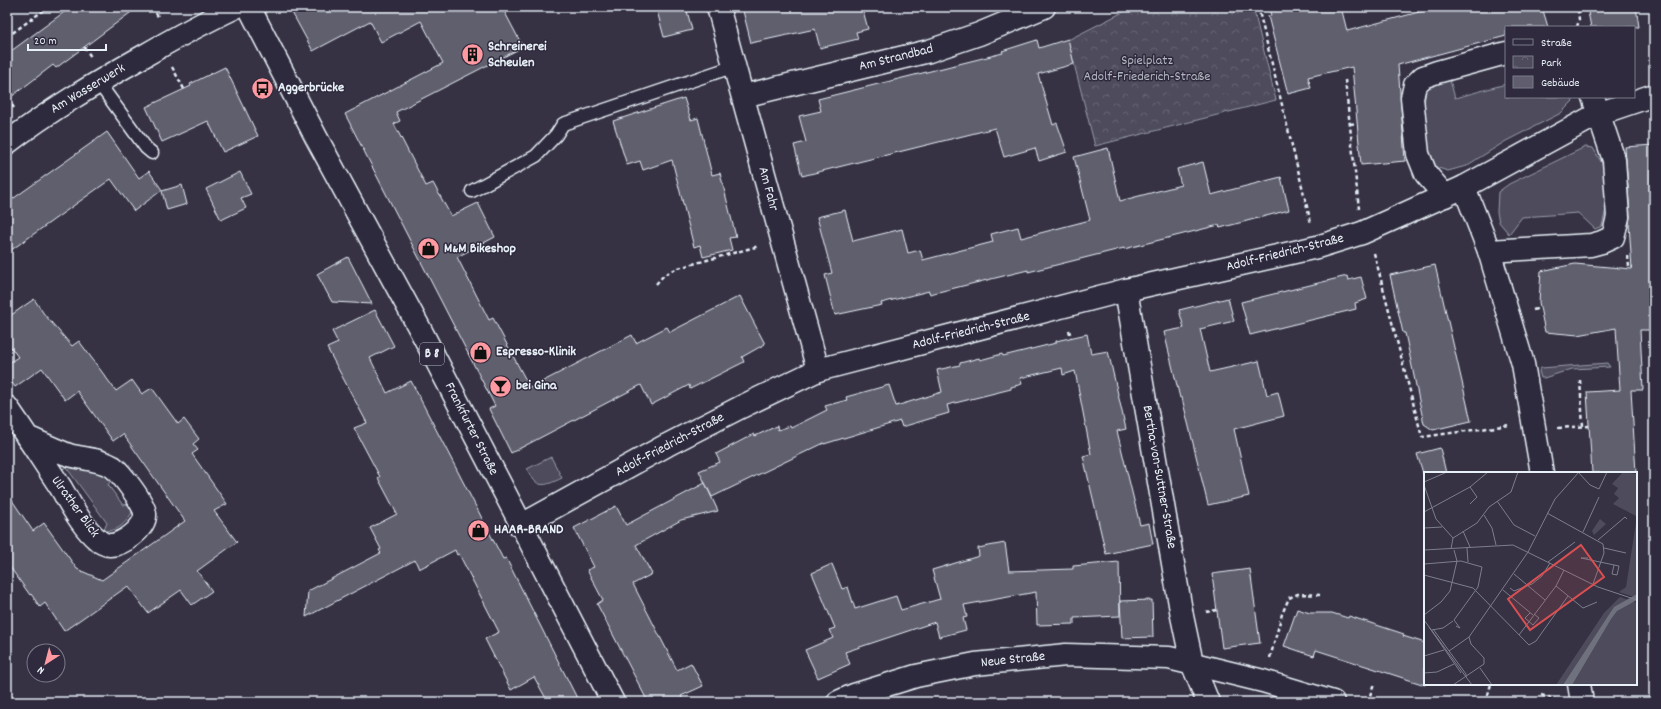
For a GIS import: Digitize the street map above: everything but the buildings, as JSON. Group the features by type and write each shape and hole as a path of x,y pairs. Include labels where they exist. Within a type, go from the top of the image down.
{"street":[{"name":"Am Wasserwerk","path":"7,143 28,127 98,82 205,21 236,7"},
{"name":"Frankfurter Straße","path":"249,7 613,702"},
{"name":"Am Fahr","path":"718,7 818,370"},
{"name":"Am Strandbad","path":"743,96 929,51 979,34 1044,7"},
{"path":"1505,53 1423,77 1415,85 1412,98 1418,154 1426,174 1454,191 1489,251 1522,364 1542,472"},
{"name":"Adolf-Friedrich-Straße","path":"520,526 667,445 818,370 1126,290 1317,247 1362,233 1454,191 1595,106 1654,95"},
{"path":"1489,251 1591,245 1613,237 1618,218 1614,160 1595,106"},
{"name":"Bertha-von-Suttner-Straße","path":"1126,290 1182,616 1192,663 1208,702"},
{"name":"Ulrather Blick","path":"7,407 73,508 89,530 99,540 108,545 120,543 138,530 146,513 136,493 114,468 105,463 69,455 28,437"},
{"name":"Neue Straße","path":"838,702 854,695 916,676 975,664 1066,655 1149,656 1169,658 1192,663"},
{"path":"1192,663 1263,681 1333,702"},
{"path":"1579,685 1582,702"}],"lane":[{"path":"472,191 536,156 556,135 563,124 735,66"},
{"path":"98,82 146,148 152,153"}],"path":[{"path":"7,37 48,7"},
{"path":"60,7 64,12"},
{"path":"1258,7 1317,247"},
{"path":"1578,7 1578,26"},
{"path":"1345,80 1362,233 1372,244 1422,437 1533,426 1589,426"},
{"path":"1350,124 1357,123"},
{"path":"656,284 664,275 678,268 782,240"},
{"path":"1580,380 1583,426"},
{"path":"1263,681 1286,602 1289,598 1298,594 1323,595"},
{"path":"1210,612 1217,610"},
{"path":"1368,702 1374,683"},
{"path":"1486,702 1491,685"},
{"path":"1541,696 1560,701"}],"green space":[{"name":"Spielplatz Adolf-Friederich-Straße","path":"1133,7 1253,7 1276,100 1095,146 1068,40"},
{"path":"1449,77 1455,98 1505,84 1505,98 1574,98 1573,101 1561,113 1506,141 1466,166 1448,171 1435,167 1426,150 1424,105 1426,91 1432,85"},
{"path":"1585,147 1593,148 1603,165 1605,174 1606,209 1602,226 1595,229 1578,213 1522,217 1509,234 1499,222 1497,212 1498,192 1509,184"},
{"path":"1607,363 1610,367 1572,369 1544,378 1541,378 1539,371 1541,368"},
{"path":"551,457 562,478 545,484 537,483 527,469"},
{"path":"61,462 109,475 112,478 108,485 123,505 130,504 133,510 129,518 118,528 109,531 104,530 107,523 66,467 61,470 59,467"}],"place":[{"name":"Schreinerei Scheulen","path":"473,55"},
{"name":"Aggerbrücke","path":"263,88"},
{"name":"M&M Bikeshop","path":"428,249"},
{"name":"Espresso-Klinik","path":"481,352"},
{"name":"bei Gina","path":"500,386"},
{"name":"HAAR-BRAND","path":"478,530"}]}
